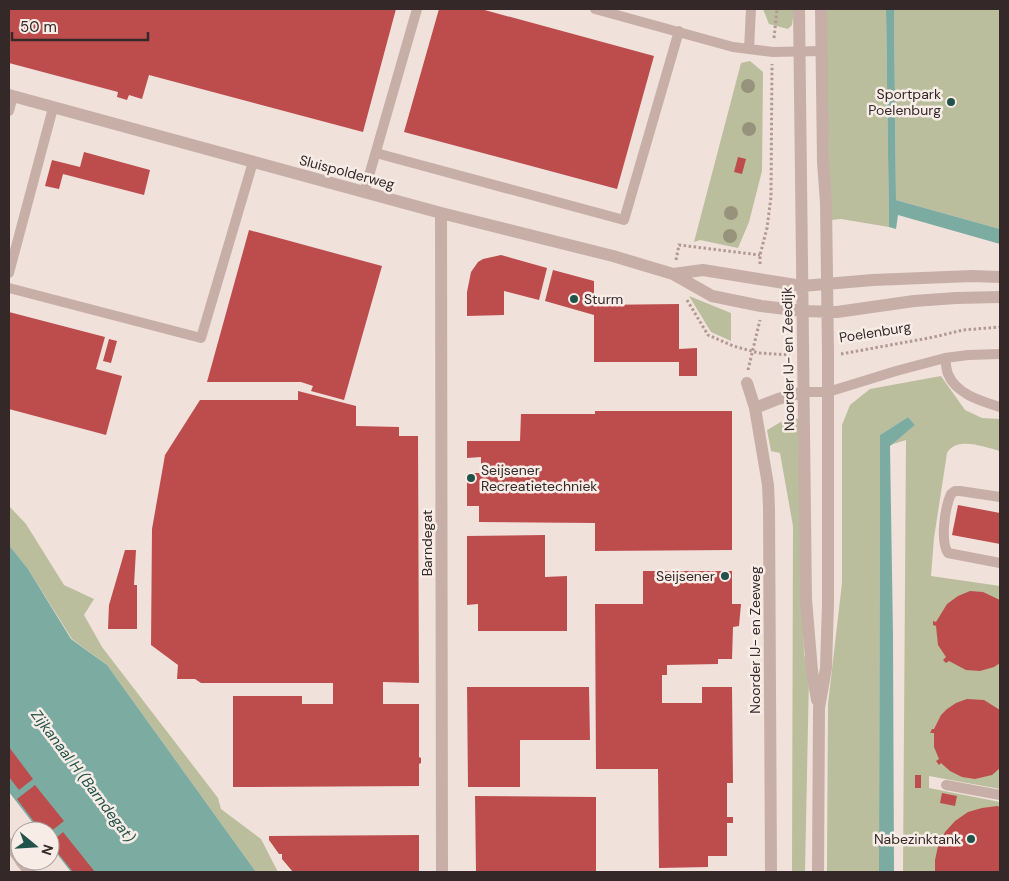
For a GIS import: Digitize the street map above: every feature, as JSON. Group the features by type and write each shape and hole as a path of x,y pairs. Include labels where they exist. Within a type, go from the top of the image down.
{"street":[{"name":"Noorder IJ- en Zeedijk","path":"799,9 806,599 812,671 819,708"},
{"name":"Noorder IJ- en Zeedijk","path":"818,872 819,708 826,668 828,392 821,9"},
{"name":"Sluispolderweg","path":"11,96 441,213 613,256 673,274 712,296 761,306 802,311"},
{"name":"Barndegat","path":"441,213 442,872"},
{"name":"Sluispolderweg","path":"673,274 703,270 802,286 827,283"},
{"path":"827,283 972,276 1000,277"},
{"name":"Poelenburg","path":"802,311 837,312 914,301 1000,297"},
{"name":"Noorder IJ- en Zeeweg","path":"747,383 755,408 768,485 771,872"},
{"path":"755,408 778,398 804,392"}],"lane":[{"path":"364,192 417,9"},
{"path":"595,9 733,47 773,52 822,52"},
{"path":"750,49 751,9"},
{"name":"Sluispolderweg","path":"376,153 624,220 679,31"},
{"name":"Sluispolderweg","path":"9,111 11,96"},
{"path":"9,273 54,108"},
{"path":"9,288 201,338 253,162"},
{"path":"804,392 828,392 945,358 1000,354"},
{"path":"945,358 947,373 954,384 969,395 1000,407"},
{"path":"1000,497 955,491 949,498 943,538 944,547 948,553 1000,563"},
{"path":"946,785 1000,795"}],"path":[{"name":"Noorder IJ- en Zeedijk","path":"760,278 760,255 767,228 771,197 773,52 777,9"},
{"path":"673,274 679,245 760,255"},
{"path":"686,297 708,334 733,346 753,352 772,355 802,355"},
{"name":"Noorder IJ- en Zeedijk","path":"753,352 760,323 761,306"},
{"name":"Poelenburg","path":"828,354 861,351 963,330 1000,327"}],"green space":[{"path":"763,9 794,9 792,25 788,29 769,24"},
{"path":"826,9 886,9 889,227 841,219 831,220"},
{"name":"Sportpark Poelenburg","path":"894,9 1000,9 1000,229 896,200"},
{"path":"750,61 763,72 762,171 749,222 738,248 700,240 694,242 741,63"},
{"path":"689,296 731,313 731,341 711,332"},
{"path":"941,376 965,410 982,418 1000,419 1000,451 979,445 964,444 951,448 947,453 934,538 931,576 1000,586 1000,789 929,776 929,788 1000,802 1000,872 903,872 906,440 890,445 915,425 908,417 880,435 879,872 827,872 828,704 842,583 842,425 850,405 870,389"},
{"path":"794,417 798,419 804,654 809,676 805,872 792,872 793,526 780,453 771,451 767,430 786,419"},
{"path":"9,506 26,524 64,585 94,599 84,615 102,647 218,798 221,809 261,839 278,872 256,872 107,665 72,639 28,569 9,545"}],"water":[{"path":"886,9 894,9 896,200 1000,229 1000,244 898,215 896,229 889,227"},
{"path":"908,417 915,425 890,446 894,872 879,872 880,435"},
{"name":"Zijkanaal H (Barndegat)","path":"9,545 28,569 71,639 107,665 256,872 71,872 60,858 60,821 31,821 9,792"}],"building":[{"path":"9,9 396,9 363,132 149,75 142,99 129,95 127,100 117,97 118,92 9,63"},
{"path":"439,9 481,9 654,56 617,189 404,132"},
{"path":"84,152 150,170 144,195 63,174 59,189 45,186 52,160 80,167"},
{"path":"738,157 746,159 742,174 734,172"},
{"path":"249,230 382,266 344,400 311,391 313,386 301,382 207,382"},
{"path":"501,255 547,268 539,300 504,291 504,315 467,316 467,292 471,272 478,262 483,259"},
{"path":"553,270 594,281 594,305 679,304 679,349 697,348 697,376 679,376 679,362 594,362 594,315 545,301"},
{"path":"9,312 105,337 96,369 122,376 106,435 9,409"},
{"path":"109,339 117,341 111,363 103,361"},
{"path":"298,391 356,406 356,426 399,427 399,436 418,436 419,683 383,682 383,704 419,704 419,757 421,758 421,763 419,764 419,786 233,787 233,696 302,696 302,704 333,704 333,683 201,683 195,679 177,679 178,665 151,645 152,529 165,455 200,400 298,400"},
{"path":"595,411 732,411 732,550 595,551 595,523 479,522 479,506 467,506 467,473 481,473 481,457 467,458 467,441 520,441 521,414 595,414"},
{"path":"958,505 1000,513 1000,544 952,535"},
{"path":"545,535 545,577 567,576 567,631 478,631 478,604 467,605 467,536"},
{"path":"125,550 136,550 134,585 137,585 137,629 108,629 109,605"},
{"path":"643,571 732,571 732,604 741,604 739,626 733,627 732,659 718,659 718,664 667,665 667,675 662,675 662,703 702,703 702,687 732,687 733,783 727,783 727,817 733,817 733,823 727,823 727,856 708,856 708,867 659,868 658,769 596,769 595,604 643,604"},
{"path":"970,591 983,592 1000,600 1000,663 980,671 966,670 949,661 946,663 943,660 946,657 938,645 936,626 933,625 933,621 936,622 947,604 958,596"},
{"path":"467,687 589,687 590,740 520,740 520,787 468,787"},
{"path":"967,699 984,700 1000,710 1000,768 992,775 975,779 962,777 950,771 941,763 939,765 936,761 939,759 934,747 934,733 930,733 947,709"},
{"path":"9,747 33,779 19,790 9,777"},
{"path":"915,775 921,775 921,788 915,788"},
{"path":"35,785 64,821 60,824 60,821 34,821 17,799"},
{"path":"942,793 957,796 955,806 940,803"},
{"path":"475,796 596,797 596,872 476,872"},
{"name":"Nabezinktank","path":"1000,807 1000,872 935,872 938,846 945,832 955,821 968,812"},
{"path":"63,832 95,872 73,872 60,856 60,835"},
{"path":"419,835 419,872 293,872 282,859 282,854 279,854 269,840 269,836"}],"place":[{"name":"Sportpark Poelenburg","path":"951,102"},
{"name":"Sturm","path":"574,299"},
{"name":"Seijsener Recreatietechniek","path":"471,478"},
{"name":"Seijsener","path":"725,576"},
{"name":"Nabezinktank","path":"971,839"}]}
